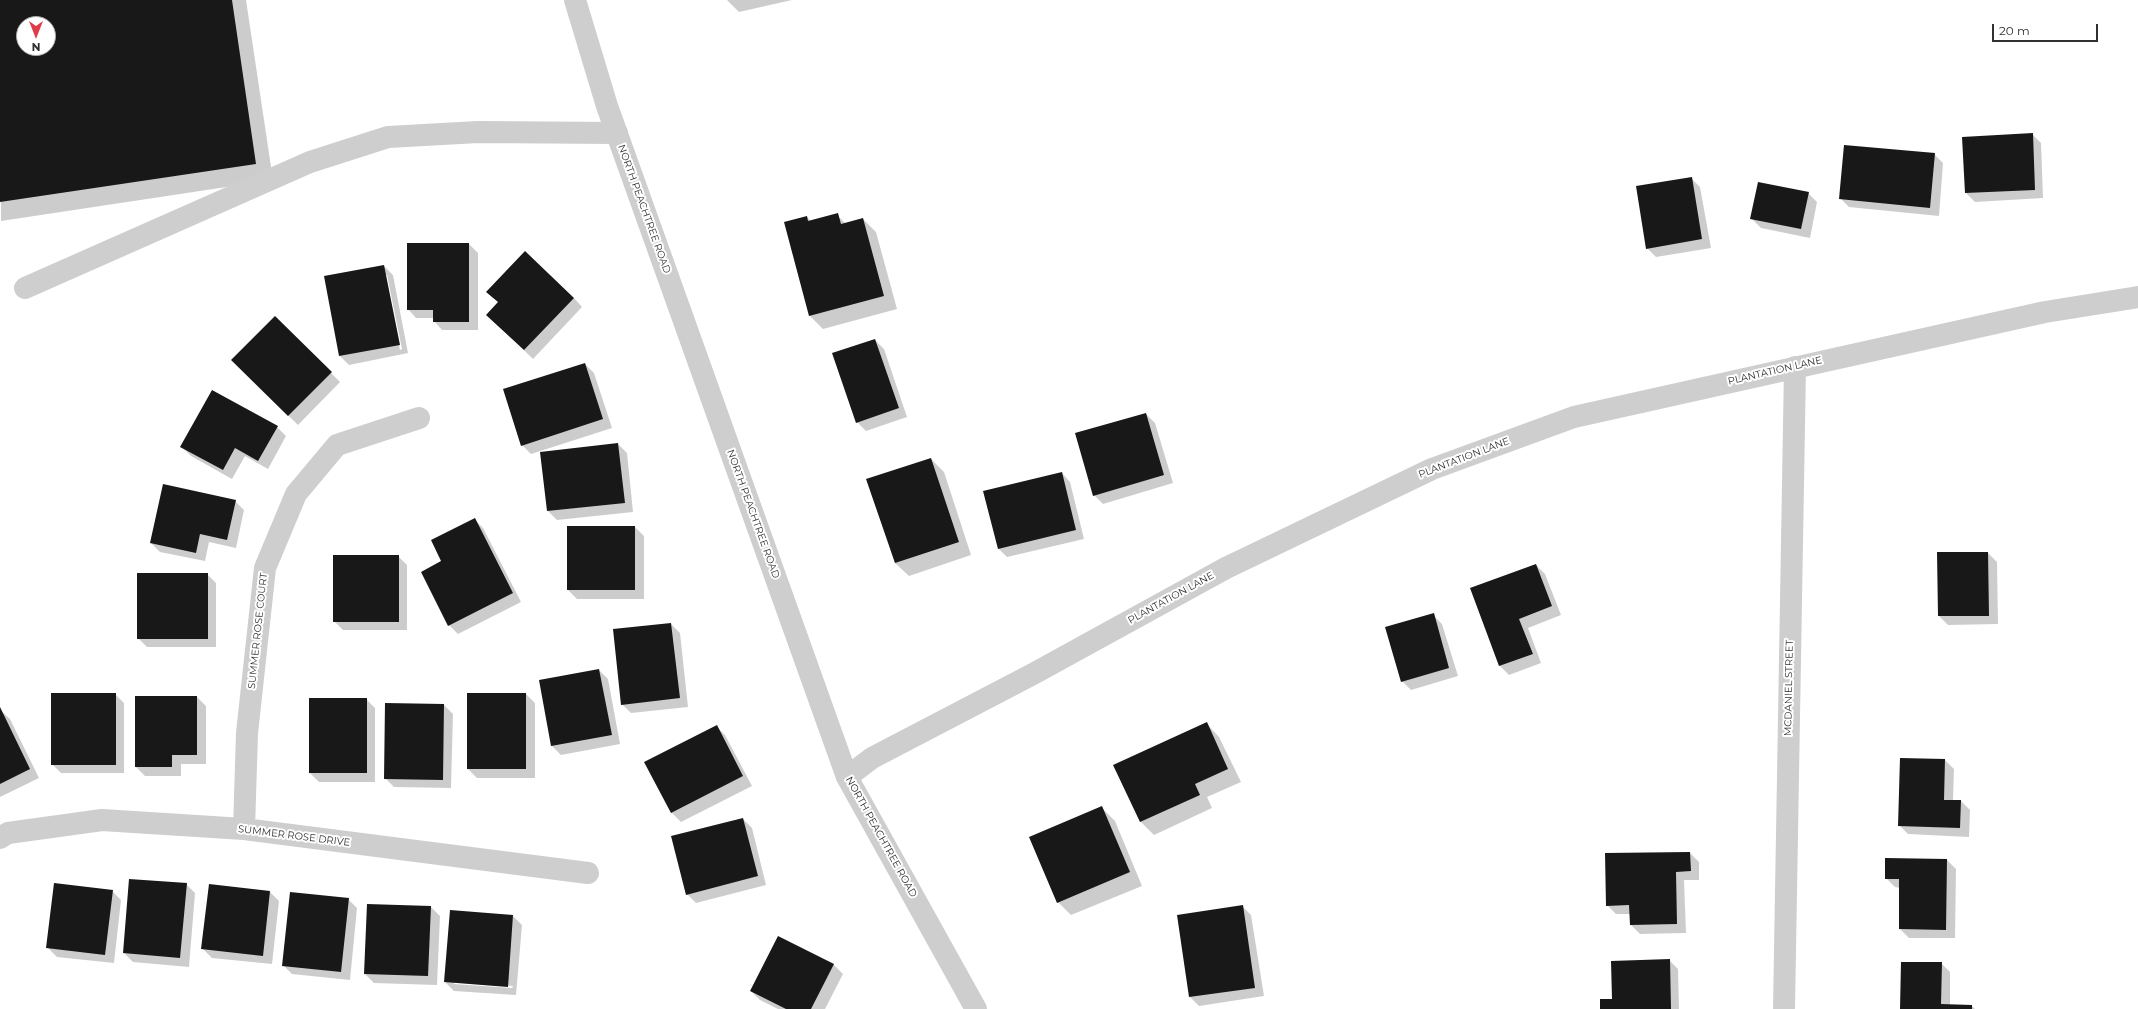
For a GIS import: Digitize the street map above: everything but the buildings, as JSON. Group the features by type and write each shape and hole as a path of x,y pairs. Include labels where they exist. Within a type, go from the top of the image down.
{"street":[{"name":"NORTH PEACHTREE ROAD","path":"575,0 617,133 848,777 976,1009"},
{"path":"25,288 310,162 388,137 478,132 617,133"},
{"name":"PLANTATION LANE","path":"848,777 872,758 1033,674 1226,568 1432,469 1574,417 2045,312 2138,297"},
{"name":"MCDANIEL STREET","path":"1784,1009 1795,367"},
{"name":"SUMMER ROSE COURT","path":"244,829 247,733 265,568 296,494 337,445 419,418"},
{"name":"SUMMER ROSE DRIVE","path":"0,838 8,833 102,820 244,829 588,873"}]}
